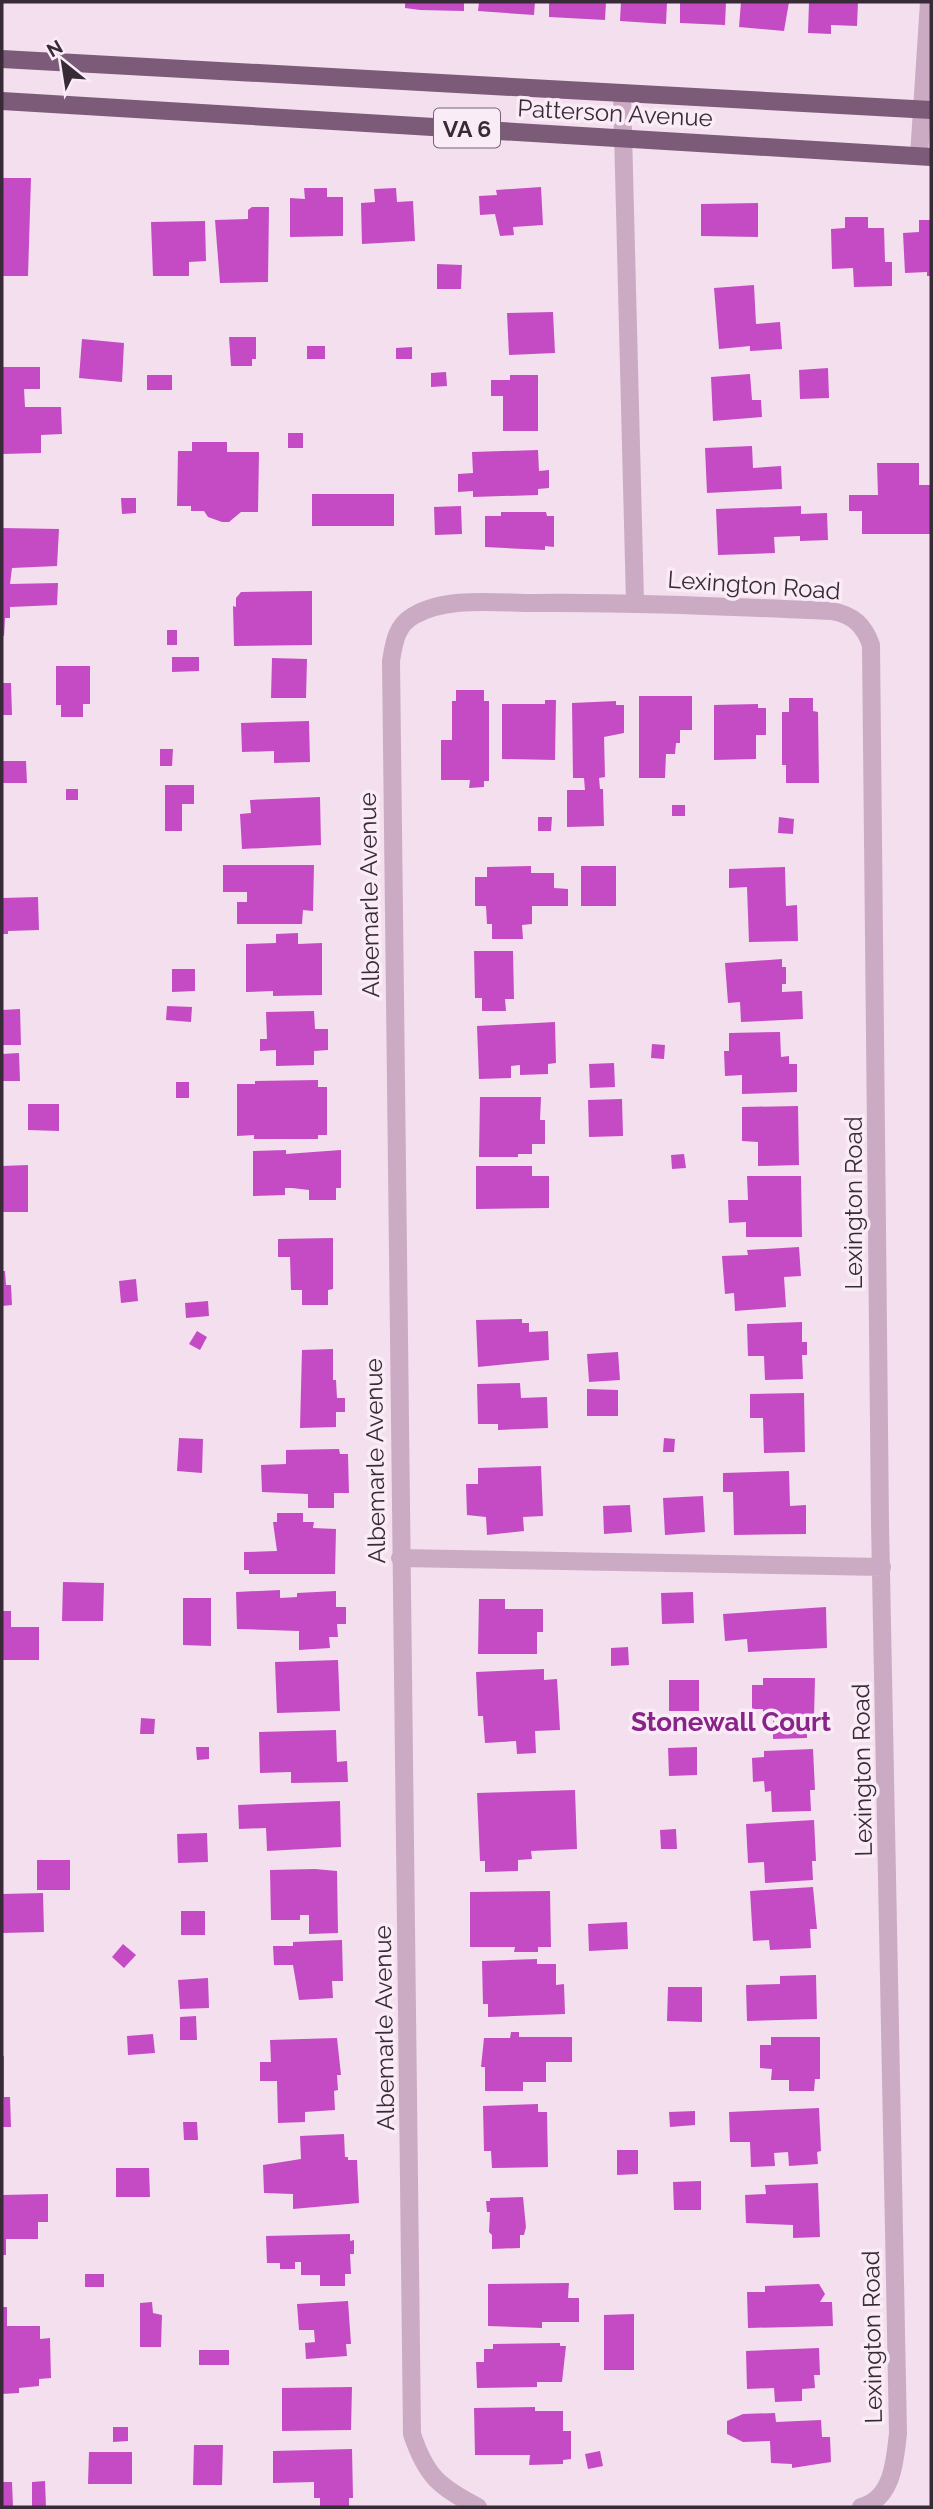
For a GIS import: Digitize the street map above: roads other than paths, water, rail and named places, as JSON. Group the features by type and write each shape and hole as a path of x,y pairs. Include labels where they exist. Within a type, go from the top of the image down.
{"main road":[{"name":"Patterson Avenue","path":"2,59 926,110"},
{"name":"Patterson Avenue","path":"2,102 925,157"}],"street":[{"path":"925,157 929,2"},
{"name":"Lexington Road","path":"622,93 635,602 832,611 846,614 857,621 866,632 870,645 882,1567 898,2433 895,2468 889,2483 872,2504 862,2507"},
{"name":"Albemarle Avenue","path":"478,2507 444,2490 422,2464 412,2434 391,661 400,626 414,615 435,607 469,603 635,602"},
{"path":"400,1558 882,1567"}],"district":[{"name":"Stonewall Court","path":"731,1722"}]}
